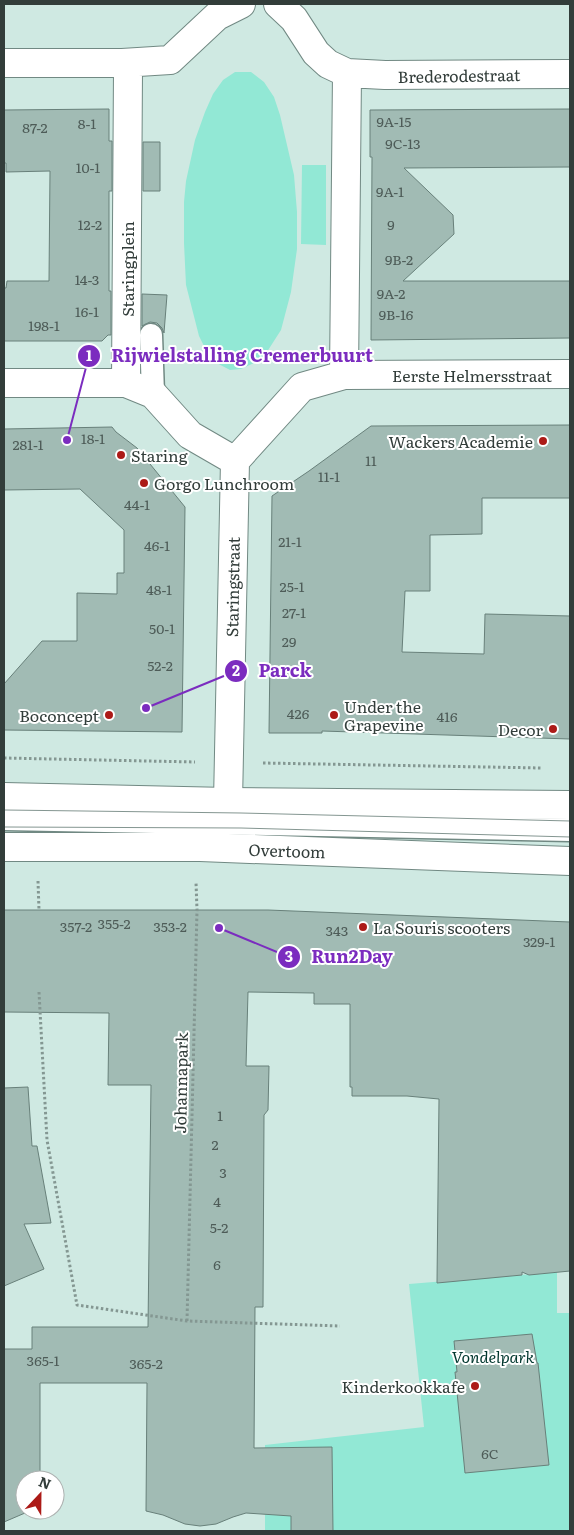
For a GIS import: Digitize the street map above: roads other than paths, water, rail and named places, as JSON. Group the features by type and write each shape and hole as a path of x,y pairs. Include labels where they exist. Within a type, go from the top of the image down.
{"street":[{"path":"4,62 122,63 170,60 217,16 241,4"},
{"path":"4,383 126,383 153,394 190,435 235,461 302,386 344,376 348,73 328,64 316,53 294,19 278,4"},
{"name":"Staringplein","path":"122,63 128,70 126,383"},
{"name":"Brederodestraat","path":"348,73 384,75 570,74"},
{"name":"Eerste Helmersstraat","path":"344,376 570,374"},
{"name":"Staringstraat","path":"228,802 235,461"},
{"path":"4,797 228,802 570,805"},
{"name":"Overtoom","path":"4,847 200,847 570,861"}],"lane":[{"path":"151,335 153,394"},
{"name":"Overtoom","path":"4,819 570,830"}],"tram line":[{"path":"4,810 241,813 570,821"},
{"path":"4,827 241,828 570,837"}],"place":[{"name":"Rijwielstalling Cremerbuurt","path":"67,440"},
{"name":"Wackers Academie","path":"543,441"},
{"name":"Staring","path":"121,455"},
{"name":"Gorgo Lunchroom","path":"144,483"},
{"name":"Parck","path":"146,708"},
{"name":"Boconcept","path":"109,715"},
{"name":"Under the Grapevine","path":"334,715"},
{"name":"Decor","path":"553,729"},
{"name":"La Souris scooters","path":"363,927"},
{"name":"Run2Day","path":"219,928"},
{"name":"Kinderkookkafe","path":"475,1386"}],"park label":[{"name":"Vondelpark","path":"493,1356"}]}
